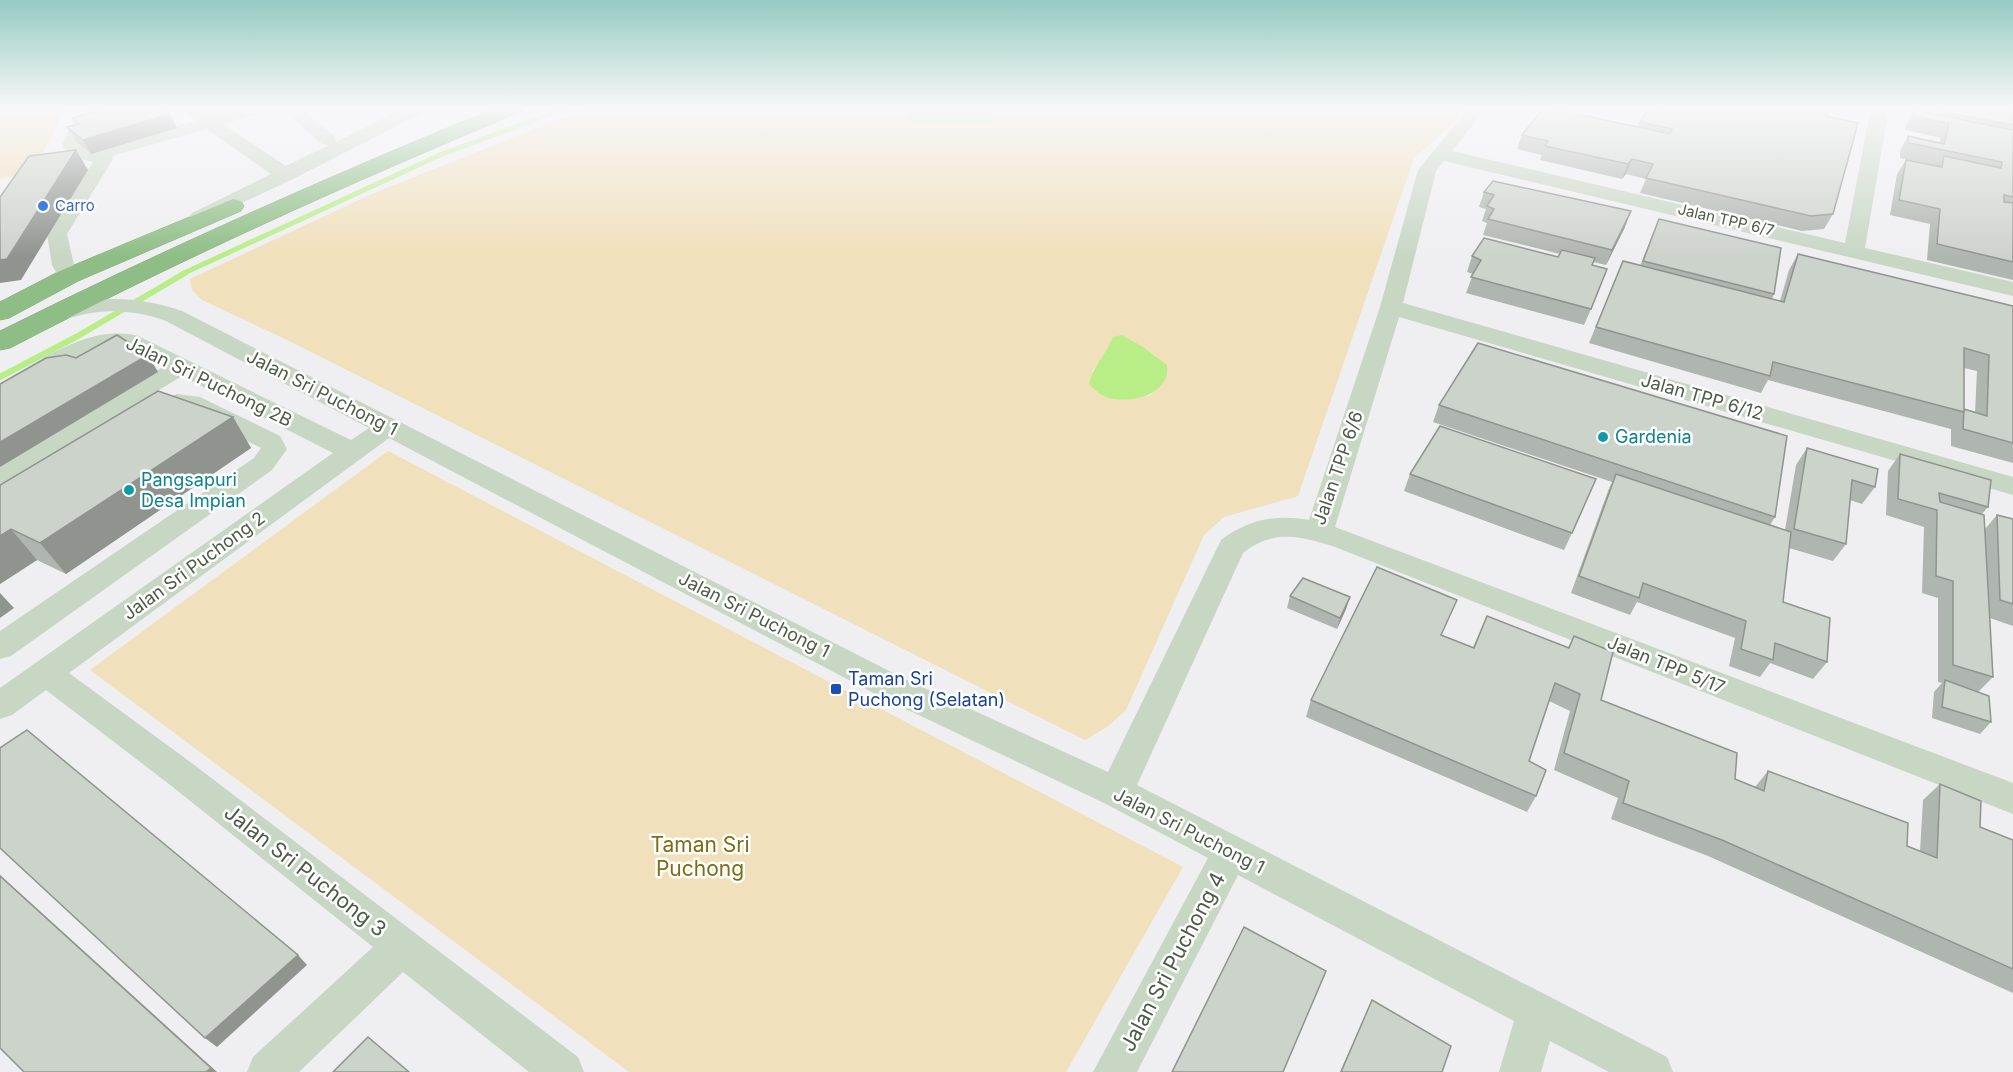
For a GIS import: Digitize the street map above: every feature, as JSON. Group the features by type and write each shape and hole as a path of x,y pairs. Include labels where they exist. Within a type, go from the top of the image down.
{"highway":[{"path":"0,312 69,276 352,157"},
{"path":"0,342 168,259 393,157"}],"street":[{"path":"69,276 63,266 57,234 104,159 97,157"},
{"path":"260,157 286,175"},
{"path":"187,225 220,205 321,157"},
{"name":"Jalan TPP 6/6","path":"1116,792 1231,547 1241,538 1257,530 1278,526 1319,532 1391,307 1427,170 1437,157"},
{"name":"Jalan TPP 6/7","path":"1452,157 2013,289"},
{"path":"1854,251 1871,157"},
{"path":"140,301 147,277 168,259"},
{"name":"Jalan Sri Puchong 1","path":"48,317 86,307 140,301 174,316 897,690 1116,792 1652,1072"},
{"name":"Jalan TPP 6/12","path":"1391,307 2013,486"},
{"name":"Jalan Sri Puchong 2B","path":"0,393 90,344 112,339 130,341 352,452"},
{"path":"0,474 180,367"},
{"path":"131,427 165,406 177,402 209,381"},
{"path":"0,647 263,464 274,449 271,442 199,405 191,402 177,402"},
{"name":"Jalan Sri Puchong 2","path":"0,706 387,427"},
{"path":"208,503 252,525"},
{"name":"Jalan TPP 5/17","path":"1319,532 1478,591 2013,799"},
{"name":"Jalan Sri Puchong 3","path":"46,673 181,774 563,1072"},
{"name":"Jalan Sri Puchong 4","path":"1114,1072 1231,852"},
{"path":"268,1072 402,946"},
{"path":"1521,1072 1538,1012"}],"green space":[{"path":"0,157 40,157 31,174 0,178"},
{"path":"464,157 1415,157 1298,496 1224,517 1204,535 1126,710 1107,727 1085,740 285,339 202,300 192,290 190,279 374,193","holes":["1122,335 1156,356 1151,395 1122,400 1092,371"]},
{"name":"Taman Sri Puchong","path":"388,451 1183,867 1066,1072 629,1072 90,670"}],"shaded area":[{"path":"1122,335 1167,365 1167,375 1163,383 1148,395 1128,399 1109,398 1089,384 1093,372 1113,337"}],"building":[{"path":"28,157 72,157 7,259 0,260 0,197"},
{"path":"1596,157 1849,157 1833,214 1811,216 1646,178 1653,164 1632,159 1628,164"},
{"path":"1944,157 2001,168 2002,162 1978,157 2013,157 2013,197 2004,195 2004,202 2013,203 2013,262 1937,244 1940,209 1899,200 1906,160 1942,167"},
{"path":"1493,181 1631,211 1612,250 1488,219 1494,209 1487,206 1494,195 1484,192"},
{"path":"1659,219 1781,248 1774,294 1643,261"},
{"path":"1484,238 1558,257 1562,250 1595,258 1592,265 1607,269 1591,309 1471,277 1481,260 1472,256"},
{"path":"1798,254 2013,306 2013,443 1963,429 1964,412 1773,362 1770,376 1596,327 1623,261 1784,302","holes":["1964,348 1989,355 1987,416 1964,409"]},
{"path":"117,335 148,355 0,442 0,384 46,358 66,355 76,358"},
{"name":"Gardenia","path":"1478,343 1787,436 1775,517 1439,405"},
{"path":"158,391 233,417 40,543 11,529 0,536 0,485"},
{"path":"1440,426 1596,479 1572,533 1410,474"},
{"path":"1807,448 1878,469 1875,487 1852,480 1846,544 1794,529"},
{"path":"1900,454 1991,480 1988,507 1939,493 1940,502 1984,515 1993,677 1953,665 1953,581 1936,576 1937,510 1898,499"},
{"path":"1616,474 1791,532 1783,602 1830,618 1827,662 1775,643 1773,660 1741,649 1746,621 1643,583 1639,598 1579,576"},
{"path":"1997,515 2013,519 2013,604 2000,600"},
{"path":"1377,567 1457,600 1441,635 1474,648 1487,616 1569,648 1574,636 1613,652 1601,700 1737,753 1735,779 1764,791 1768,771 1908,823 1907,846 1937,858 1940,784 1981,801 1980,827 2013,840 2013,969 1722,840 1623,803 1629,781 1564,753 1580,694 1555,683 1529,761 1546,770 1536,796 1311,700"},
{"path":"1303,578 1350,597 1340,618 1290,596"},
{"path":"1945,680 1989,696 1991,722 1942,707"},
{"path":"27,730 298,955 205,1038 0,848 0,748"},
{"path":"0,876 211,1068 206,1072 24,1072 0,1048"},
{"path":"1244,927 1326,971 1283,1072 1172,1072"},
{"path":"1372,1000 1451,1046 1442,1072 1341,1072"},
{"path":"368,1037 409,1072 333,1072"}],"waterway":[{"path":"182,274 435,157"},
{"path":"0,377 76,337 185,273"}],"place":[{"name":"Carro","path":"43,206"},
{"name":"Gardenia","path":"1603,437"},
{"name":"Pangsapuri Desa Impian","path":"129,490"},
{"name":"Taman Sri Puchong (Selatan)","path":"836,689"}]}
